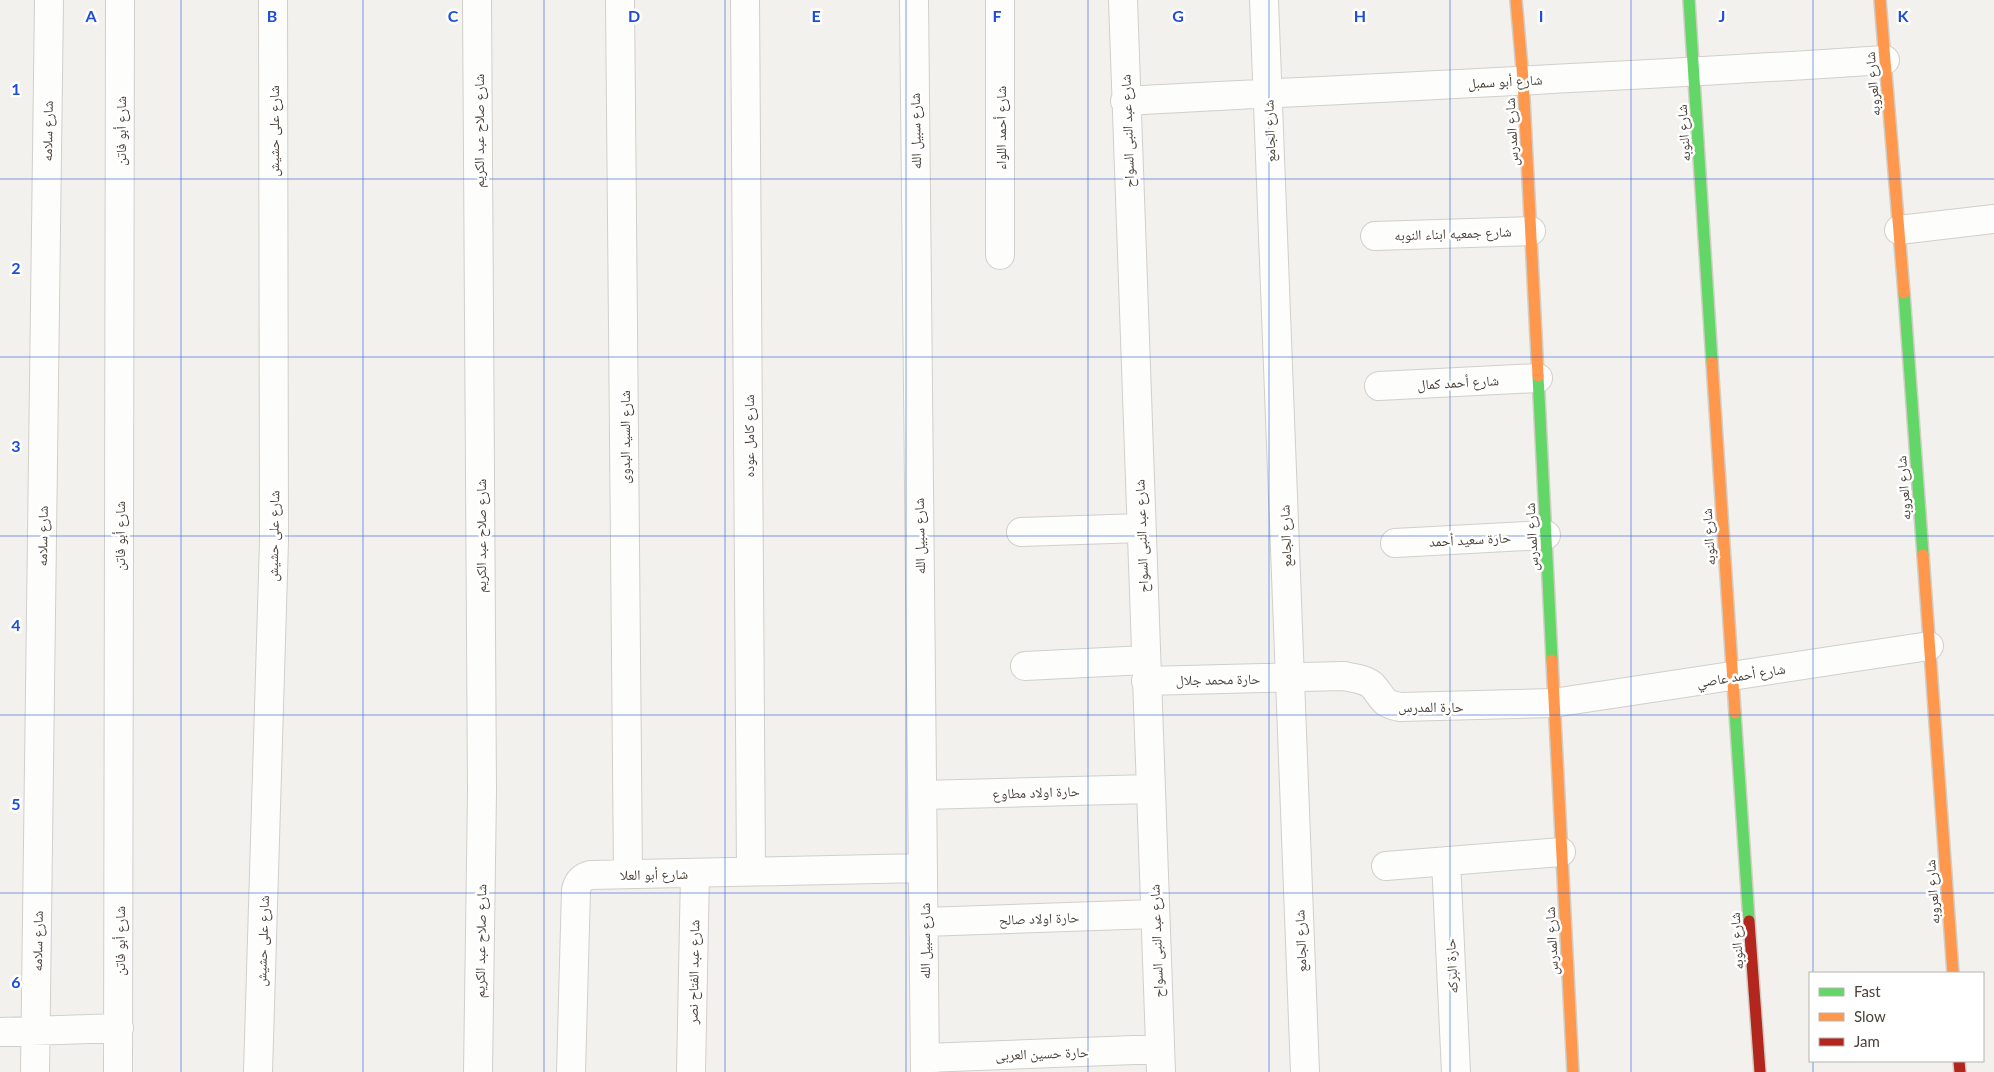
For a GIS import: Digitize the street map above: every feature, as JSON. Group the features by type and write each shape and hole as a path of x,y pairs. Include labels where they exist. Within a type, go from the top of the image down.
{"street":[{"name":"شارع سلامه","path":"35,1072 49,0"},
{"name":"شارع أبو فاتن","path":"118,1072 120,0"},
{"name":"شارع على حشيش","path":"258,1072 274,541 273,0"},
{"name":"شارع صلاح عبد الكريم","path":"477,0 482,782 478,1072"},
{"name":"شارع السيد البدوى","path":"620,0 628,874"},
{"name":"شارع كامل عوده","path":"744,0 752,871"},
{"name":"شارع سبيل الله","path":"914,0 925,1065"},
{"name":"شارع أحمد اللواء","path":"1000,0 1000,255"},
{"name":"شارع عبد النبى السواح","path":"1123,0 1125,101 1161,1061"},
{"name":"شارع الجامع","path":"1264,0 1306,1072"},
{"name":"شارع المدرس","path":"1516,0 1523,80 1573,1072"},
{"name":"شارع النوبه","path":"1689,0 1732,677 1760,1072"},
{"name":"شارع العروبه","path":"1880,0 1899,230 1953,972"},
{"name":"شارع أبو سمبل","path":"1125,101 1694,73 1885,60"},
{"path":"1899,230 1994,219"},
{"name":"شارع جمعيه ابناء النوبه","path":"1375,236 1531,231"},
{"name":"شارع أحمد كمال","path":"1379,386 1538,378"},
{"path":"1021,532 1141,528"},
{"name":"حارة سعيد أحمد","path":"1395,543 1546,535"},
{"name":"شارع أحمد عاصي","path":"1553,704 1929,646"},
{"name":"حارة محمد جلال","path":"1025,666 1290,678"},
{"name":"حارة المدرس","path":"1290,678 1344,676 1358,679 1371,684 1388,705 1400,708 1553,704"},
{"name":"حارة اولاد مطاوع","path":"922,795 1151,789"},
{"path":"1386,866 1561,852"},
{"name":"حارة البركه","path":"1446,861 1456,1072"},
{"name":"شارع أبو العلا","path":"571,1072 578,882 584,877 591,874 923,868"},
{"name":"شارع عبد الفتاح نصر","path":"691,1072 695,873"},
{"name":"حارة اولاد صالح","path":"924,922 1156,914"},
{"path":"0,1032 119,1028"},
{"name":"حارة حسين العربى","path":"925,1065 1161,1061"}],"traffic: fast":[{"path":"1689,0 1712,362"},
{"path":"1904,293 1923,555"},
{"path":"1538,376 1552,660"},
{"path":"1735,713 1749,921"}],"traffic: slow":[{"path":"1516,0 1523,79 1538,376"},
{"path":"1880,0 1904,293"},
{"path":"1712,362 1735,713"},
{"path":"1923,555 1953,972"},
{"path":"1552,660 1573,1072"}],"traffic: jam":[{"path":"1749,921 1760,1072"},
{"path":"1959,1062 1960,1072"}]}
